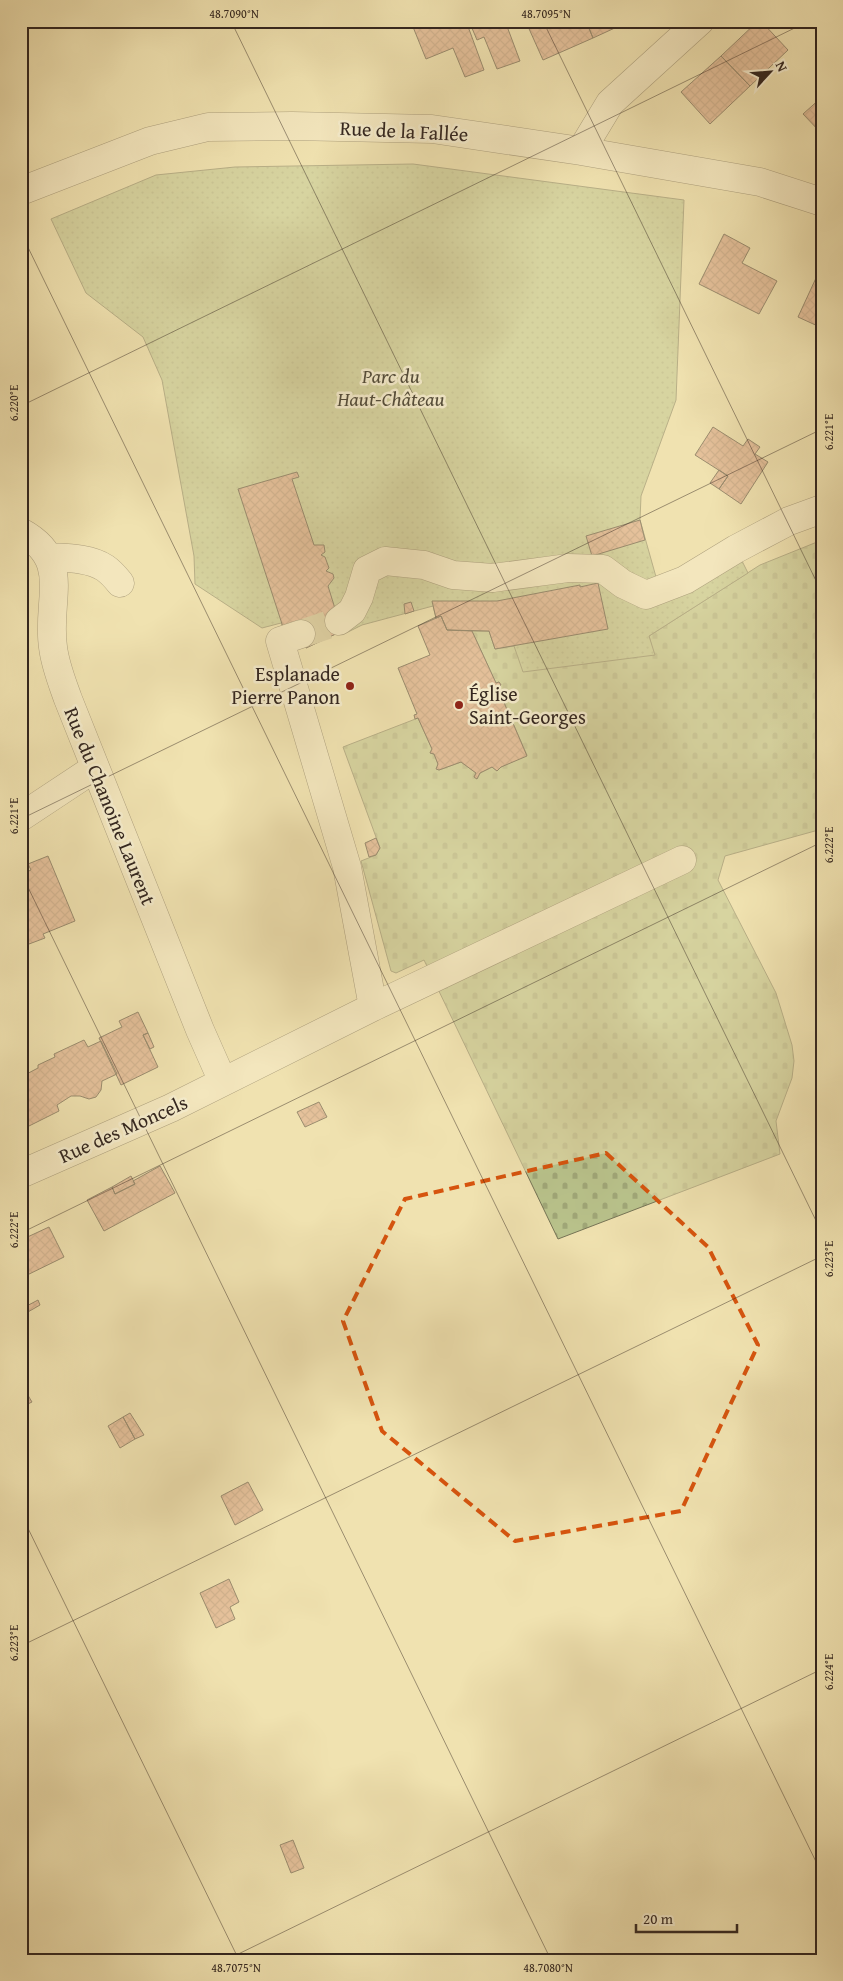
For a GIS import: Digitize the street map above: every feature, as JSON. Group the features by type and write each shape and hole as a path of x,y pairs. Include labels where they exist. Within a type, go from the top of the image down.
{"street":[{"path":"581,151 610,103 700,21"},
{"name":"Rue de la Fallée","path":"21,191 150,141 208,127 292,126 432,129 581,151 760,182 822,202"},
{"path":"339,621 352,611 359,597 367,570 385,561 424,566 453,575 493,578 568,568 603,569 623,584 646,595 686,580 736,549 789,521 822,508"},
{"path":"21,532 35,540 44,549 49,558 67,558 92,562 106,568 120,583"},
{"name":"Rue du Chanoine Laurent","path":"49,558 53,571 53,647 58,670 95,768 200,1030 223,1082"},
{"path":"301,634 280,641 347,867 373,1007"},
{"path":"21,817 95,768"},
{"name":"Rue des Moncels","path":"21,1174 171,1108 373,1007 682,860"}],"highlighted area":[{"path":"606,1153 708,1247 758,1345 681,1511 515,1541 382,1431 343,1321 405,1199"}],"green space":[{"name":"Parc du Haut-Château","path":"413,164 684,200 676,400 641,496 640,520 658,584 731,539 748,573 649,636 655,655 523,672 514,646 495,649 489,631 447,630 441,616 436,618 433,606 362,625 344,634 342,631 306,648 297,622 283,627 281,623 262,628 195,584 194,556 162,380 143,337 86,293 51,219 156,175 235,167"},
{"path":"822,540 822,829 725,856 718,880 776,993 792,1045 794,1061 792,1078 776,1121 780,1154 558,1239 424,960 396,973 391,971 361,861 376,855 380,848 343,747 418,718 432,749 430,753 434,754 438,764 437,769 439,770 461,762 476,773 474,777 477,779 480,773 492,767 497,771 501,767 527,755 512,721 514,717 509,715 498,687 501,685 499,682 496,683 472,631 489,631 514,646 654,655 649,636 760,565"}],"building":[{"path":"466,21 484,70 465,77 453,48 426,59 411,22"},
{"path":"469,21 505,21 520,61 497,69 484,37 477,40"},
{"path":"586,21 630,21 593,38"},
{"path":"586,21 593,38 543,60 526,22"},
{"path":"758,21 761,21 788,50 750,86 721,56"},
{"path":"721,56 750,86 710,124 681,92"},
{"path":"822,97 822,134 803,114"},
{"path":"724,234 750,248 742,263 777,281 759,314 699,284"},
{"path":"816,278 822,281 822,328 798,317"},
{"path":"713,427 743,446 748,439 760,447 755,454 768,462 741,504 719,489 728,476 695,455"},
{"path":"719,470 728,476 719,489 710,483"},
{"path":"297,472 299,477 292,479 314,545 324,545 325,552 321,555 325,557 329,568 326,571 333,574 334,578 328,586 342,631 306,648 297,622 283,627 238,489"},
{"path":"640,520 645,540 592,556 586,536"},
{"path":"598,583 608,629 495,649 489,631 447,630 441,616 436,618 432,601 497,601"},
{"path":"411,602 414,611 405,614 404,604"},
{"name":"Église Saint-Georges","path":"441,616 447,630 472,631 496,683 499,682 501,685 498,687 509,715 514,717 512,721 527,756 501,767 497,771 492,767 480,773 477,779 474,777 476,773 461,762 439,770 436,769 438,764 434,754 430,753 432,749 418,718 415,719 414,715 417,714 398,668 430,655 418,626"},
{"path":"376,838 380,848 376,855 369,857 365,843"},
{"path":"48,856 75,921 43,934 45,938 29,944 23,929 21,930 21,874 31,870 28,864"},
{"path":"138,1012 148,1033 143,1035 158,1067 121,1085 99,1038 122,1027 119,1021"},
{"path":"148,1033 154,1047 150,1049 143,1035"},
{"path":"84,1040 88,1047 101,1041 117,1074 102,1081 101,1090 96,1097 89,1099 71,1096 57,1105 59,1111 23,1129 21,1125 21,1077 38,1068 38,1065 55,1057 54,1054"},
{"path":"319,1102 327,1117 305,1127 297,1112"},
{"path":"160,1166 175,1193 104,1231 87,1200 112,1187 115,1194 135,1184 133,1181"},
{"path":"131,1176 135,1184 115,1194 112,1187"},
{"path":"49,1227 64,1257 21,1278 21,1240"},
{"path":"38,1300 40,1305 21,1316 21,1309"},
{"path":"26,1392 32,1402 21,1407 21,1395"},
{"path":"130,1413 144,1435 135,1439 123,1417"},
{"path":"123,1417 135,1439 120,1448 108,1426"},
{"path":"248,1482 263,1510 235,1525 221,1496"},
{"path":"229,1579 239,1602 230,1607 235,1619 216,1628 200,1593"},
{"path":"293,1840 304,1868 291,1873 280,1845"}],"tunnel":[{"path":"301,634 339,621"}],"place":[{"name":"Esplanade Pierre Panon","path":"350,686"},
{"name":"Église Saint-Georges","path":"459,705"}]}
